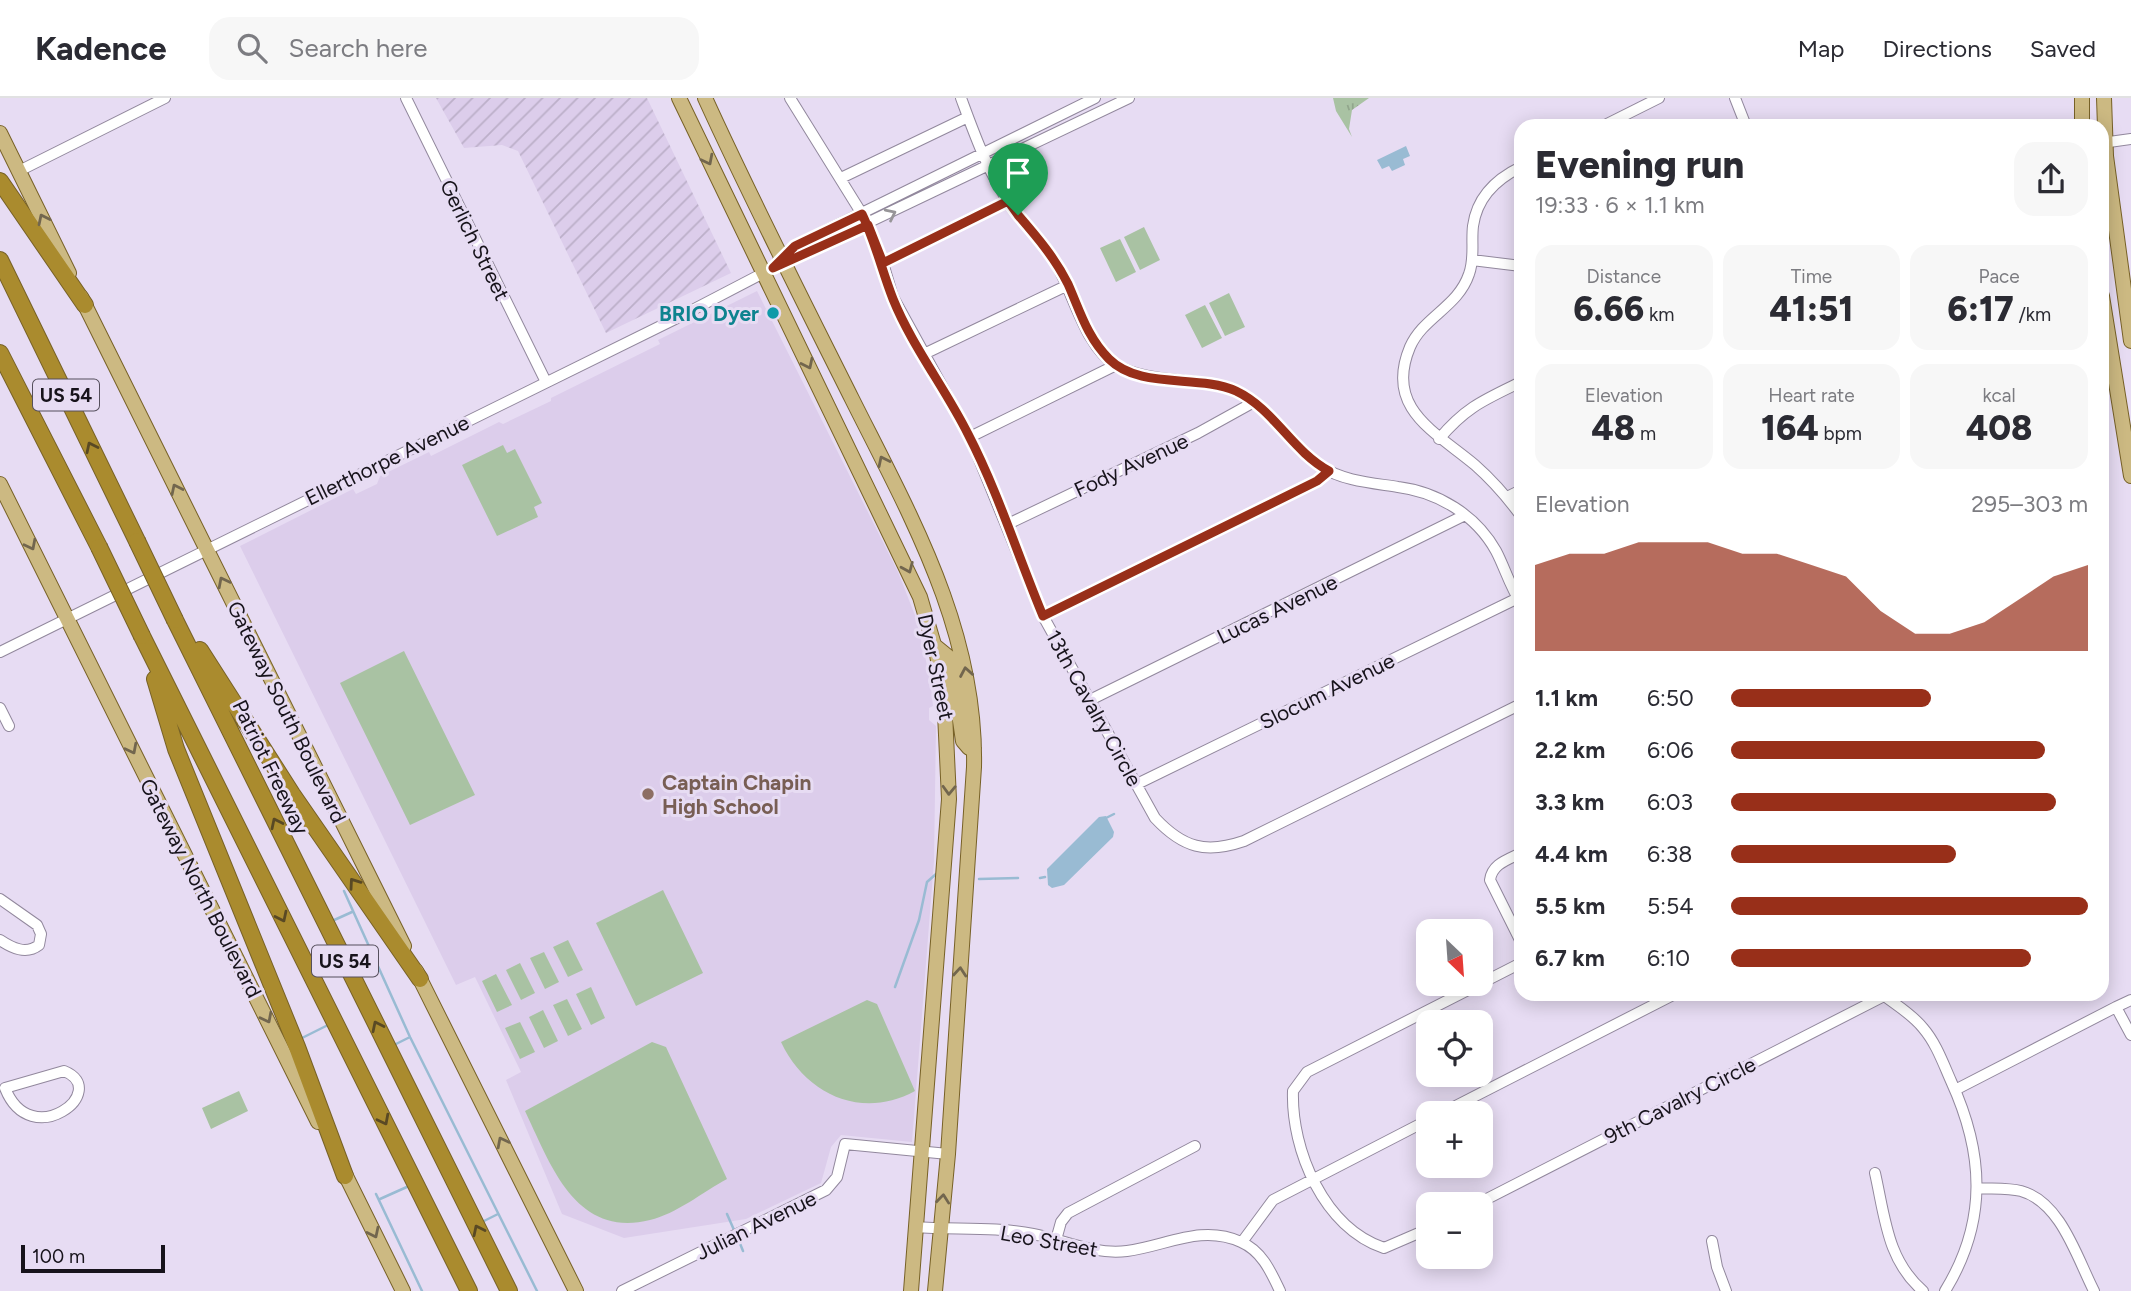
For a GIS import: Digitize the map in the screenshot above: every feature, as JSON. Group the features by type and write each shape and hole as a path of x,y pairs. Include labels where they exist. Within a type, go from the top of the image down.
{"highway":[{"path":"0,181 85,305"},
{"name":"Patriot Freeway","path":"0,260 178,626 509,1291"},
{"name":"US 54","path":"0,353 469,1291"},
{"path":"178,626 202,653 253,736 421,979"},
{"path":"142,636 176,749 295,1041 345,1176"}],"main road":[{"name":"Dyer Street","path":"678,98 776,265 939,578 964,663 974,748 970,854 935,1291"},
{"name":"Dyer Street","path":"705,98 905,562 935,646 944,692 950,768 911,1291"},
{"path":"2082,98 2082,119"},
{"path":"2104,98 2104,119"},
{"name":"Gateway South Boulevard","path":"0,133 576,1291"},
{"path":"2109,185 2131,341"},
{"path":"2109,340 2131,477"},
{"name":"Gateway North Boulevard","path":"0,484 403,1291"},
{"path":"935,646 951,659 963,741 969,748 974,748"},
{"path":"930,1043 955,1044"}],"street":[{"path":"19,171 165,98"},
{"name":"Gerlich Street","path":"406,98 545,382"},
{"name":"13th Cavalry Circle","path":"790,98 868,225 883,263 892,298 970,437 1043,616 1155,818 1183,843 1226,848 1281,824 1514,708"},
{"path":"961,98 1008,201 1055,260 1084,324 1116,365 1146,376 1214,384 1237,392 1254,402 1302,451 1329,471 1350,478 1429,494 1465,514 1478,525 1495,549 1514,590"},
{"name":"Ellerthorpe Avenue","path":"776,265 862,214 984,153 1072,103 1095,98"},
{"name":"Ellerthorpe Avenue","path":"0,652 776,265 868,225 1129,98"},
{"path":"1617,119 1659,98"},
{"path":"1735,98 1743,119"},
{"path":"1072,103 1083,121"},
{"path":"841,178 968,117"},
{"path":"2109,141 2131,139"},
{"path":"1514,171 1500,178 1482,199 1473,227 1472,260 1462,290 1416,336 1404,365 1405,391 1420,422 1472,462 1514,506"},
{"path":"883,263 1008,201"},
{"path":"1472,260 1514,265"},
{"path":"924,354 1068,285"},
{"path":"970,437 1116,365"},
{"path":"1439,439 1460,414 1472,405 1514,385"},
{"name":"Fody Avenue","path":"1006,525 1198,433 1254,402"},
{"path":"1043,616 1317,481 1329,471"},
{"path":"1507,497 1514,494"},
{"name":"Lucas Avenue","path":"1088,701 1465,514"},
{"name":"Slocum Avenue","path":"1137,784 1514,603"},
{"path":"0,708 9,726"},
{"path":"1514,857 1491,870 1490,880 1514,928"},
{"path":"0,899 37,925 41,934 38,945 32,950 22,950 0,940"},
{"path":"1416,1234 1384,1248 1368,1243 1336,1213 1312,1179 1300,1146 1293,1091 1301,1077 1514,967"},
{"path":"1955,1090 2131,1000"},
{"path":"1465,1101 1661,1001"},
{"name":"9th Cavalry Circle","path":"1493,1196 1871,1001"},
{"path":"1892,1001 1924,1029 1955,1090 1974,1144 1977,1188 1969,1238 1945,1291"},
{"path":"2116,1007 2131,1035"},
{"path":"64,1071 75,1078 79,1093 72,1105 40,1118 25,1114 2,1089 64,1071"},
{"path":"1280,1291 1263,1259 1242,1242 1273,1200 1416,1126"},
{"name":"Julian Avenue","path":"622,1291 826,1191 836,1177 845,1144 948,1154"},
{"path":"1056,1240 1060,1222 1068,1213 1195,1146"},
{"path":"1875,1174 1892,1250 1907,1275 1923,1291"},
{"path":"1977,1188 2024,1192 2041,1200 2056,1217 2094,1291"},
{"name":"Leo Street","path":"915,1227 1031,1233 1080,1248 1124,1251 1189,1235 1210,1234 1242,1242"},
{"path":"1712,1241 1726,1291"}],"shaded area":[{"path":"436,98 647,98 731,273 606,333 518,151 502,145 464,148"},
{"name":"Captain Chapin High School","path":"757,291 898,572 916,618 930,678 933,706 929,708 929,720 936,726 934,861 912,1142 841,1135 831,1147 821,1183 746,1219 624,1238 562,1214 506,1080 521,1072 475,977 456,985 240,546 353,489 356,494 377,484 380,476 429,452 431,456 499,422 503,424 551,401 551,398 660,344 658,340"}],"green space":[{"path":"1333,98 1369,98 1352,110 1349,129 1352,137 1336,111"},
{"path":"1144,227 1160,260 1140,270 1124,237"},
{"path":"1120,239 1136,272 1116,282 1100,248"},
{"path":"1229,293 1245,327 1225,336 1209,303"},
{"path":"1205,305 1222,338 1202,348 1185,315"},
{"path":"503,445 507,453 515,449 542,503 534,507 538,517 497,536 462,465"},
{"path":"404,651 475,795 410,825 340,683"},
{"path":"663,890 703,973 636,1006 596,923"},
{"path":"568,940 583,970 568,977 553,947"},
{"path":"544,952 559,982 545,989 530,958"},
{"path":"520,963 535,993 521,1000 506,970"},
{"path":"496,974 512,1005 497,1012 482,981"},
{"path":"591,987 605,1018 591,1025 576,994"},
{"path":"567,999 582,1029 568,1036 553,1005"},
{"path":"867,1000 877,1004 915,1091 875,1103 856,1102 820,1088 792,1061 781,1042"},
{"path":"543,1010 558,1041 544,1048 529,1017"},
{"path":"520,1022 535,1052 520,1059 505,1028"},
{"path":"652,1042 666,1047 727,1179 660,1217 624,1223 602,1218 584,1208 569,1192 545,1153 525,1111"},
{"path":"239,1091 248,1111 211,1129 202,1108"}],"water":[{"path":"1406,146 1410,156 1403,159 1405,165 1392,171 1389,166 1382,169 1377,160"},
{"path":"1106,816 1114,832 1113,837 1064,885 1052,888 1048,885 1047,869 1099,817"}],"waterway":[{"path":"1106,818 1114,814"},
{"path":"895,987 919,920 927,882 936,874"},
{"path":"1040,878 1045,877"},
{"path":"979,879 1018,878"},
{"path":"344,891 410,1037 537,1291"},
{"path":"332,921 352,912"},
{"path":"300,1039 328,1025"},
{"path":"394,1045 410,1037"},
{"path":"380,1199 409,1186"},
{"path":"376,1194 422,1291"},
{"path":"482,1222 498,1214"},
{"path":"727,1214 734,1230"},
{"path":"737,1236 743,1251"}],"place":[{"name":"BRIO Dyer","path":"773,313"},
{"name":"Captain Chapin High School","path":"648,794"}],"route":[{"path":"1018,215 1008,201 883,263 868,225 773,268 782,256 795,246 862,214 868,225 873,238 883,263 892,298 970,437 1043,616 1324,477 1329,471 1302,451 1265,410 1237,392 1214,384 1146,376 1116,365 1107,358 1084,324 1055,260 1018,215"}]}
